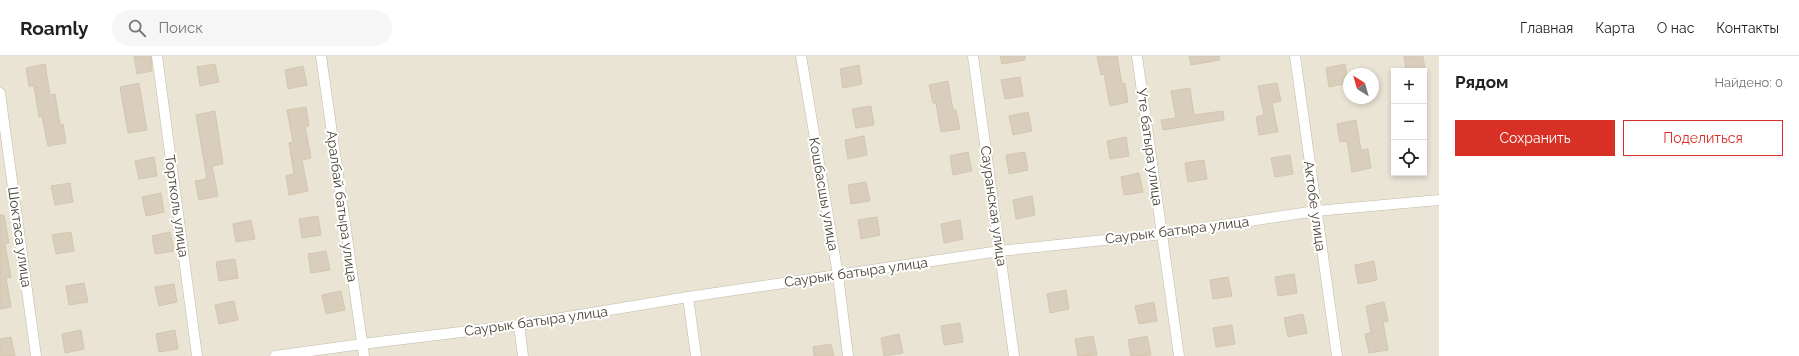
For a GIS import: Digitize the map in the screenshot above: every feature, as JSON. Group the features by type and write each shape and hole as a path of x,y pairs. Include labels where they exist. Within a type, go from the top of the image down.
{"street":[{"name":"Тортколь улица","path":"157,56 198,356"},
{"name":"Аралбай батыра улица","path":"321,56 364,356"},
{"name":"Кошбасшы улица","path":"801,56 838,275 848,356"},
{"name":"Сауранская улица","path":"973,56 1014,356"},
{"name":"Уте батыра улица","path":"1137,56 1179,356"},
{"name":"Актобе улица","path":"1295,56 1337,356"},
{"name":"Шоктаса улица","path":"0,93 36,356"},
{"name":"Саурык батыра улица","path":"275,356 519,325 688,297 1000,251 1162,234 1316,211 1439,200"},
{"path":"688,297 696,356"},
{"path":"519,325 523,356"}],"shaded area":[{"path":"0,56 1439,56 1439,356 0,356"}],"building":[{"path":"134,56 151,56 152,71 137,74"},
{"path":"1000,56 1025,56 1025,60 1002,64"},
{"path":"1097,56 1117,56 1122,84 1125,83 1128,102 1110,106 1104,74 1101,75"},
{"path":"1189,56 1219,56 1220,60 1191,65"},
{"path":"1404,56 1423,56 1425,68 1406,68"},
{"path":"45,64 50,95 55,94 60,125 63,124 66,143 48,146 42,116 39,117 34,86 29,86 26,68"},
{"path":"215,64 219,82 200,86 197,67"},
{"path":"1345,64 1346,68 1343,68 1343,84 1329,87 1326,68"},
{"path":"859,65 862,84 843,88 840,69"},
{"path":"303,66 307,85 288,89 285,70"},
{"path":"1020,77 1023,96 1005,99 1001,80"},
{"path":"948,81 953,110 956,110 960,129 941,132 936,103 933,103 929,85"},
{"path":"139,83 147,130 128,133 120,87"},
{"path":"1277,83 1281,101 1272,103 1278,132 1259,135 1256,117 1264,115 1258,86"},
{"path":"1190,88 1194,115 1223,111 1224,120 1163,130 1161,120 1176,118 1171,91"},
{"path":"871,106 874,125 856,128 852,109"},
{"path":"306,107 309,126 305,126 311,158 302,160 308,191 289,195 286,176 294,174 289,143 293,142 287,110"},
{"path":"215,111 223,164 212,166 218,196 199,200 195,181 207,179 196,115"},
{"path":"1028,112 1032,131 1013,135 1009,116"},
{"path":"1356,120 1361,150 1368,149 1371,168 1352,172 1347,141 1340,142 1337,124"},
{"path":"864,136 867,155 848,159 845,140"},
{"path":"1126,137 1129,156 1110,159 1107,141"},
{"path":"968,152 972,171 953,175 950,156"},
{"path":"1025,152 1028,170 1009,174 1006,155"},
{"path":"1290,155 1293,174 1275,177 1271,158"},
{"path":"154,157 157,176 139,179 135,161"},
{"path":"1204,160 1207,179 1188,182 1185,163"},
{"path":"1139,173 1143,192 1124,195 1121,177"},
{"path":"866,182 870,201 851,204 848,185"},
{"path":"70,183 73,202 55,205 51,186"},
{"path":"161,193 164,212 146,216 142,197"},
{"path":"1032,196 1035,215 1016,219 1013,200"},
{"path":"0,215 4,215 9,243 5,244 11,277 6,278 11,307 0,309"},
{"path":"318,216 321,235 302,238 299,219"},
{"path":"877,217 880,235 861,239 858,220"},
{"path":"251,220 255,239 236,242 233,224"},
{"path":"960,220 963,239 944,243 941,224"},
{"path":"71,232 74,251 56,254 52,235"},
{"path":"170,232 174,251 155,254 152,236"},
{"path":"326,251 330,270 311,273 308,254"},
{"path":"235,259 238,278 219,281 216,262"},
{"path":"1374,261 1377,280 1358,284 1355,265"},
{"path":"1294,274 1297,293 1278,296 1275,277"},
{"path":"1228,277 1232,296 1213,299 1210,280"},
{"path":"84,283 88,302 69,305 66,286"},
{"path":"174,284 177,302 159,306 155,287"},
{"path":"1066,290 1069,309 1050,313 1047,294"},
{"path":"341,291 345,310 326,314 322,295"},
{"path":"234,301 238,320 219,324 215,305"},
{"path":"1154,302 1157,321 1139,324 1135,306"},
{"path":"1384,302 1388,321 1383,322 1388,350 1369,353 1365,334 1371,333 1366,306"},
{"path":"1303,314 1307,333 1288,337 1284,318"},
{"path":"960,323 963,342 944,345 941,326"},
{"path":"1232,325 1235,344 1216,347 1213,328"},
{"path":"81,330 84,349 65,353 62,334"},
{"path":"175,330 178,349 159,352 156,334"},
{"path":"899,334 903,353 884,356 881,338"},
{"path":"1093,336 1097,355 1078,356 1075,339"},
{"path":"1147,336 1151,355 1131,356 1128,340"},
{"path":"11,337 15,356 0,356 0,339"},
{"path":"831,344 834,356 814,356 813,347"}]}
